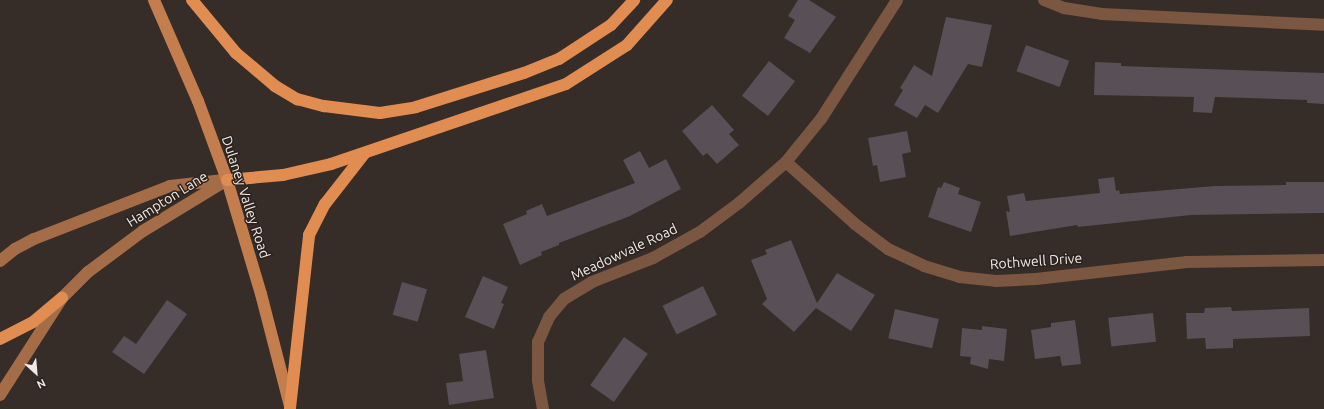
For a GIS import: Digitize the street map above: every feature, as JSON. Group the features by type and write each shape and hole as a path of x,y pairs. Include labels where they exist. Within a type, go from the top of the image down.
{"highway":[{"path":"192,0 236,53 275,86 297,99 324,106 380,113 416,107 524,73 559,59 611,25 634,0"},
{"path":"228,180 307,171 364,154 566,84 627,45 667,0"},
{"path":"290,409 309,235 325,204 364,154"},
{"path":"0,339 33,322 62,298"}],"main road":[{"name":"Dulaney Valley Road","path":"154,0 198,101 228,180 261,294 290,409"}],"street":[{"name":"Meadowvale Road","path":"543,409 538,380 538,342 549,317 564,299 592,282 653,258 700,232 786,162 821,119 897,0"},
{"path":"1044,0 1064,8 1102,14 1324,25"},
{"name":"Rothwell Drive","path":"786,162 855,224 888,249 924,266 960,277 996,281 1036,279 1187,262 1324,260"},
{"name":"Hampton Lane","path":"0,261 15,249 34,239 170,186 228,180"},
{"name":"Hampton Lane","path":"0,395 62,298 88,272 111,252 228,180"}],"building":[{"path":"798,0 809,0 836,17 810,53 784,38 795,20 788,16"},
{"path":"946,17 992,25 982,67 968,64 938,113 925,105 917,118 894,105 903,90 900,88 914,65 932,76"},
{"path":"1026,45 1069,61 1060,87 1016,71"},
{"path":"769,61 795,81 768,116 742,96"},
{"path":"1095,62 1121,63 1121,66 1324,73 1324,104 1307,103 1307,100 1215,97 1212,113 1193,112 1194,97 1094,95"},
{"path":"712,105 734,130 729,134 739,145 717,164 707,153 703,156 682,131"},
{"path":"907,131 911,152 902,154 906,177 880,182 877,165 873,166 868,138"},
{"path":"640,151 649,168 666,159 681,189 630,216 559,243 559,245 541,252 542,255 520,265 503,224 527,214 526,211 542,204 547,216 635,183 623,160"},
{"path":"1114,177 1116,191 1119,190 1120,194 1215,186 1286,185 1286,182 1324,182 1324,213 1191,215 1078,227 1077,225 1010,236 1006,211 1010,212 1007,196 1024,193 1026,201 1100,193 1098,179"},
{"path":"944,182 960,188 958,194 981,202 971,232 928,217 938,187 941,188"},
{"path":"791,240 817,303 837,273 875,295 851,331 816,308 794,332 762,304 767,299 751,260 767,254 765,250"},
{"path":"483,276 508,287 501,303 504,304 494,329 465,317"},
{"path":"402,282 427,289 418,322 393,315"},
{"path":"703,286 717,315 677,334 663,306"},
{"path":"167,300 187,314 144,374 112,352 124,336 136,344"},
{"path":"1231,307 1232,311 1309,308 1310,336 1233,339 1233,348 1206,349 1205,338 1187,339 1186,313 1204,313 1205,308"},
{"path":"895,309 939,319 932,348 888,338"},
{"path":"1153,313 1156,342 1111,347 1108,318"},
{"path":"1075,320 1081,364 1062,366 1060,356 1035,359 1031,330 1051,327 1051,323"},
{"path":"982,326 1007,329 1004,361 989,359 988,369 970,364 971,357 960,356 962,328 982,330"},
{"path":"624,337 648,354 614,402 590,385"},
{"path":"486,350 494,398 449,405 446,383 463,381 459,354"}]}
